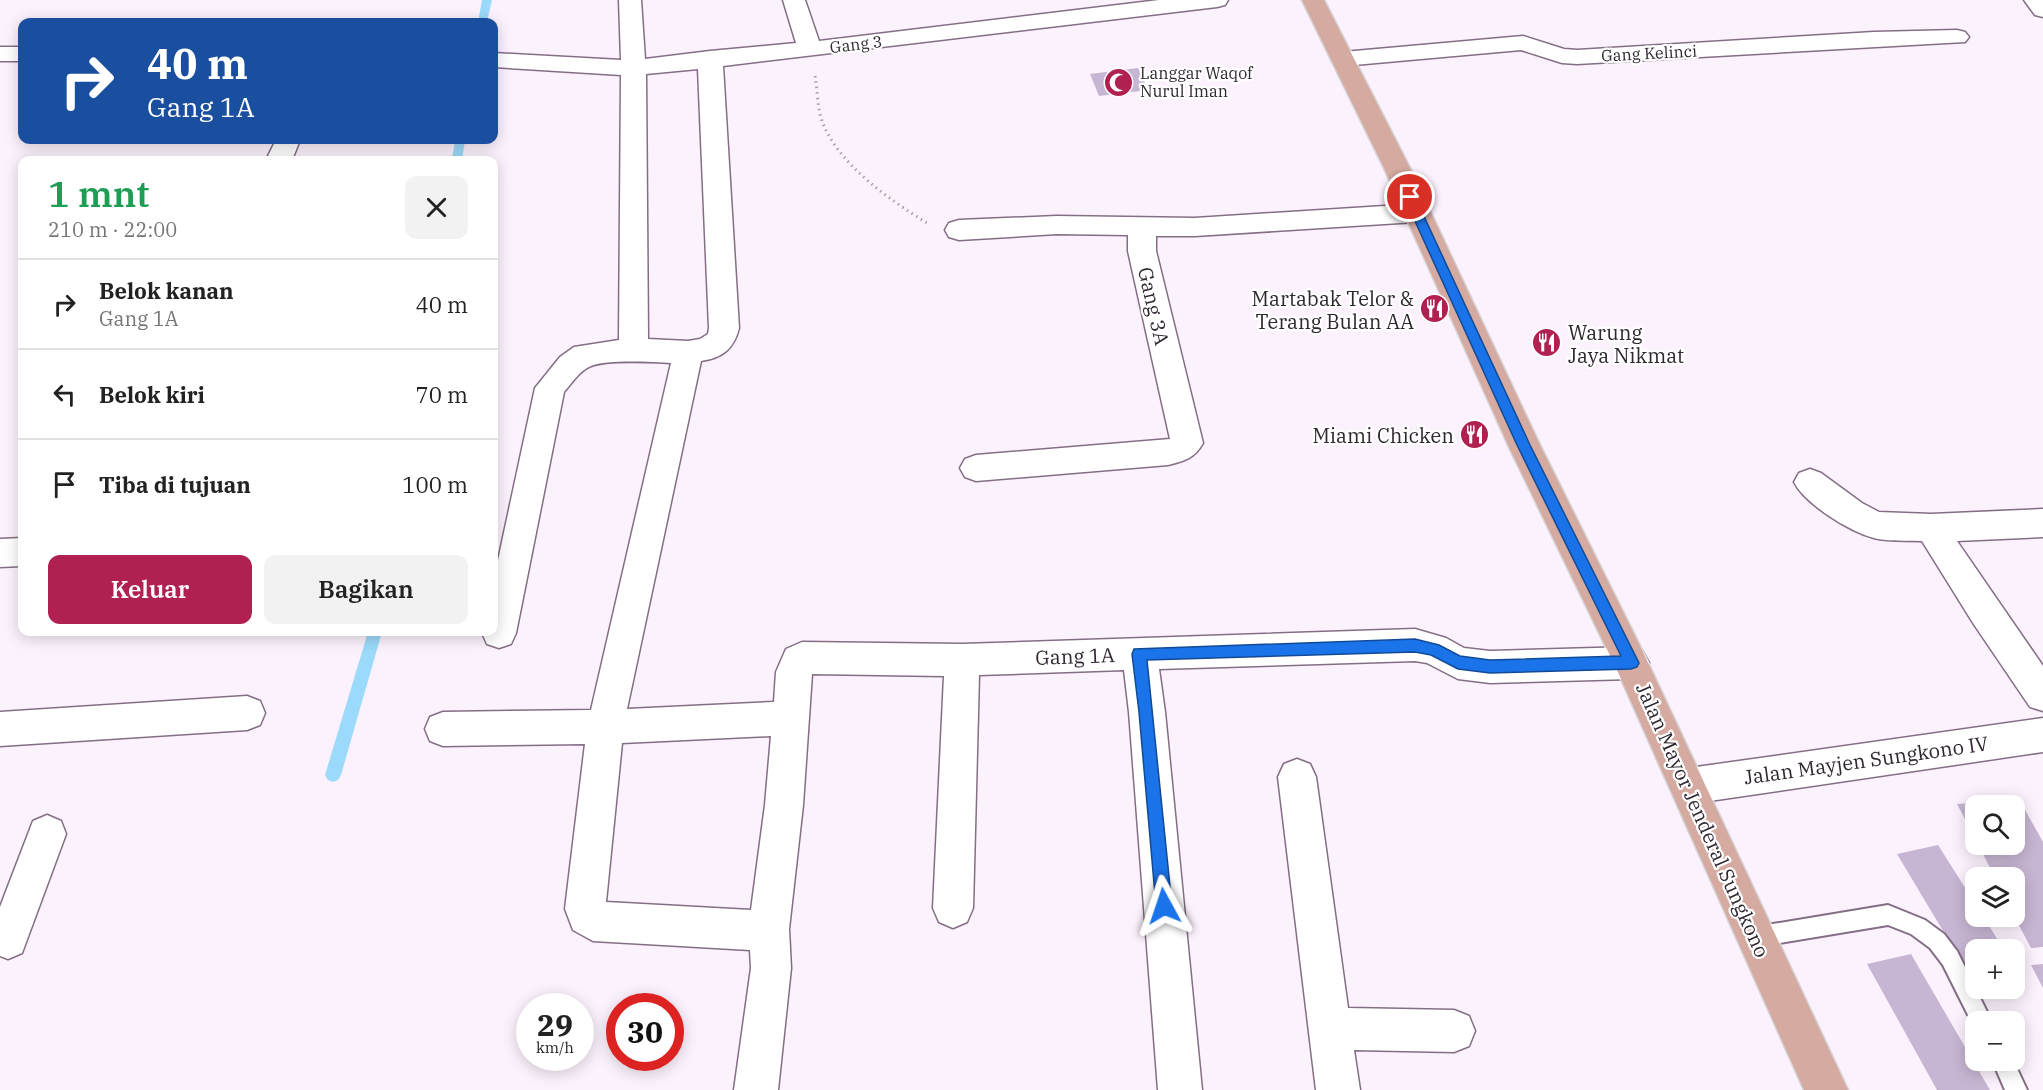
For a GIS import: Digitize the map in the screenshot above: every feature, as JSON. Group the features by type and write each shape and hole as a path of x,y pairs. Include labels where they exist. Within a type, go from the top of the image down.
{"main road":[{"name":"Jalan Mayor Jenderal Sungkono","path":"1313,0 1396,166 1524,445 1689,786 1755,937 1826,1090"}],"street":[{"path":"630,0 635,68 636,168 633,350"},
{"path":"794,0 810,49"},
{"name":"Gang 3","path":"498,60 635,68 1218,0"},
{"path":"2035,0 2043,10"},
{"name":"Gang Kelinci","path":"1343,59 1523,43 1565,56 1577,57 1874,39 1958,37"},
{"path":"0,54 18,54"},
{"path":"499,633 550,388 570,365 584,355 633,350 688,352 707,349 721,340 724,328 710,58"},
{"path":"959,230 1048,225 1196,227 1416,213"},
{"name":"Gang 3A","path":"976,468 1168,452 1180,449 1187,443 1142,251 1142,227"},
{"path":"688,352 605,727 585,909 587,916 593,921 769,929"},
{"path":"1810,482 1851,513 1875,525 1931,528 2043,523"},
{"path":"1931,528 1985,612 2043,695"},
{"path":"0,553 18,552"},
{"name":"Gang 1A","path":"790,718 794,672 798,660 802,658 962,660 1415,645 1434,649 1458,663 1490,667 1631,663"},
{"path":"1139,654 1147,712 1180,1090"},
{"path":"953,908 962,660"},
{"path":"0,729 247,713"},
{"path":"443,729 605,727 790,718 784,805 769,929 772,935 771,968 756,1090"},
{"name":"Jalan Mayjen Sungkono IV","path":"1689,786 2043,735"},
{"path":"1297,777 1338,1090"},
{"path":"3,946 47,834"},
{"path":"1330,1029 1454,1031"}],"lane":[{"path":"1755,937 1888,915 1918,927 1937,941 1950,958 1976,1011"},
{"path":"2007,1071 2016,1090"}],"path":[{"path":"810,49 824,125 848,159 898,204 921,220 938,230 959,230"}],"building":[{"name":"Langgar Waqof Nurul Iman","path":"1138,68 1148,90 1099,96 1090,74"},
{"path":"1965,803 1965,819 1957,804"},
{"path":"2025,810 2043,842 2043,947 2031,948 2020,927 2025,927 2025,867 1990,867 1984,855 2025,855"},
{"path":"1938,845 1965,888 1965,927 1990,927 1997,939 1965,939 1964,966 1897,854"},
{"path":"1911,954 1965,1047 1965,1071 1979,1071 1990,1090 1937,1090 1867,964"},
{"path":"2043,964 2043,988 2031,965"}],"waterway":[{"path":"484,18 487,0"},
{"path":"458,156 459,144"},
{"path":"333,775 374,636"}],"place":[{"name":"Langgar Waqof Nurul Iman","path":"1119,82"},
{"name":"Martabak Telor & Terang Bulan AA","path":"1435,309"},
{"name":"Warung Jaya Nikmat","path":"1547,343"},
{"name":"Miami Chicken","path":"1475,435"}],"route":[{"path":"1164,906 1147,712 1139,654 1415,645 1434,649 1458,663 1490,667 1631,663 1524,445 1410,197"}]}
